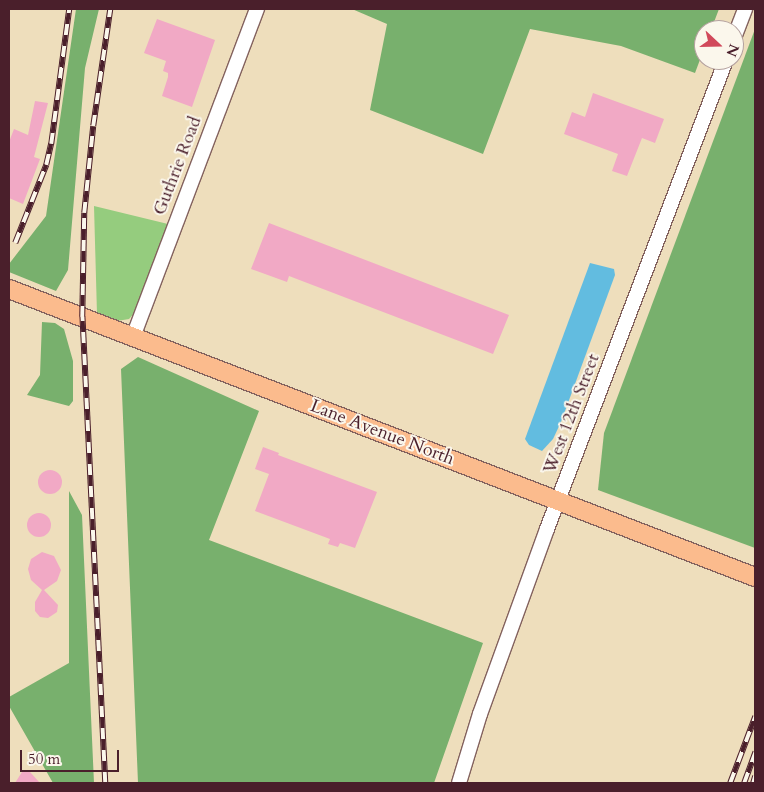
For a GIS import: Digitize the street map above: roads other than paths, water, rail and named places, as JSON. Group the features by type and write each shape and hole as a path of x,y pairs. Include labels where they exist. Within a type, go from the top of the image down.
{"main road":[{"name":"Lane Avenue North","path":"9,289 755,577"}],"street":[{"name":"Guthrie Road","path":"133,337 257,9"},
{"name":"West 12th Street","path":"459,783 480,714 722,70"}],"water":[{"path":"590,263 614,269 615,275 561,422 553,439 542,451 529,445 525,439"}],"railway":[{"path":"15,243 46,165 51,144 69,9"},
{"path":"105,783 82,317 84,213 93,126 110,9"},
{"path":"730,783 755,717"},
{"path":"744,783 755,752"},
{"path":"753,783 755,776"}]}
